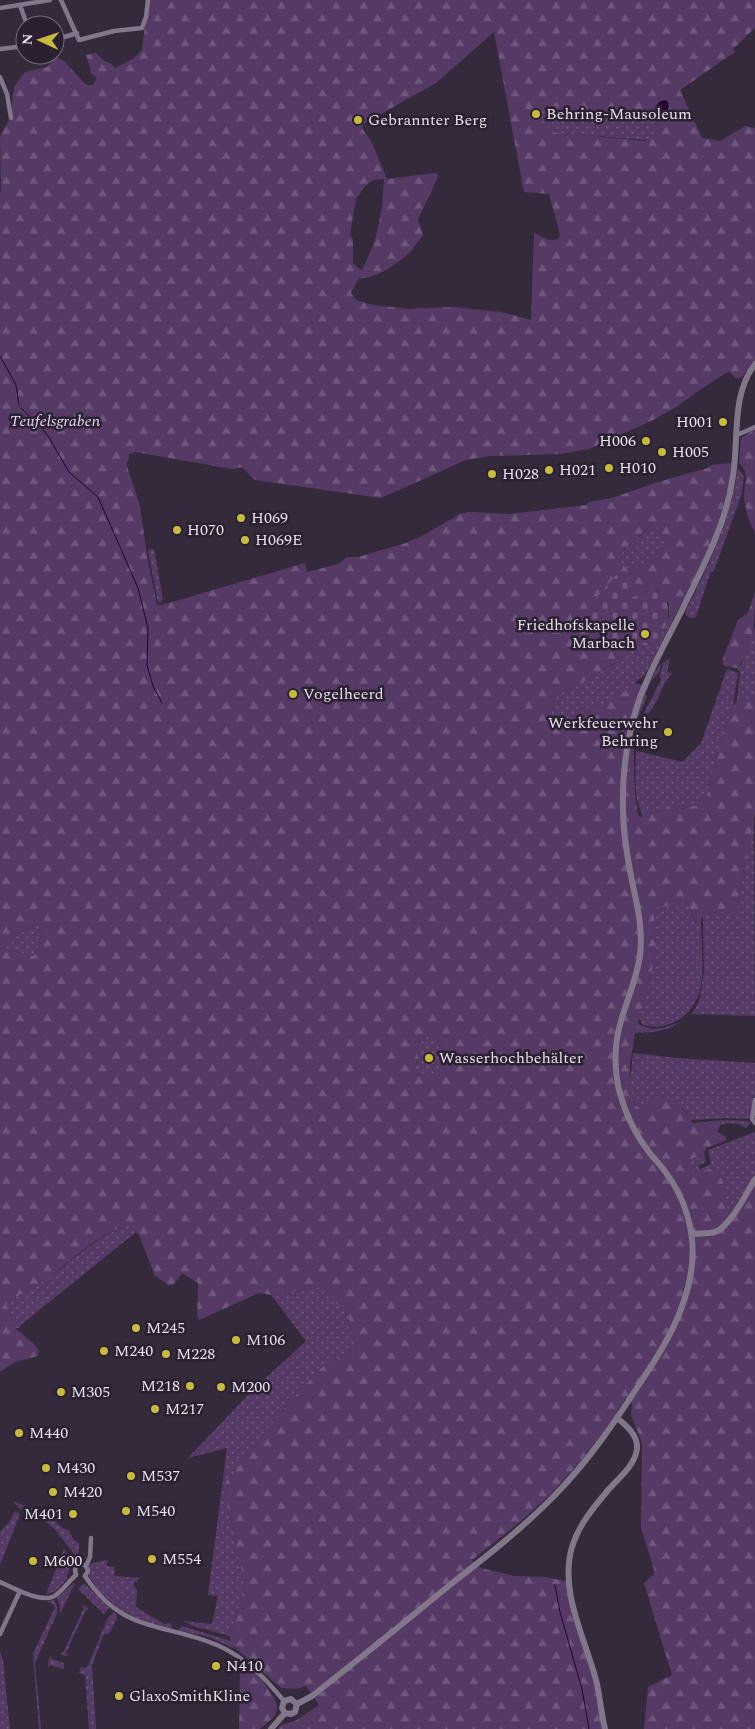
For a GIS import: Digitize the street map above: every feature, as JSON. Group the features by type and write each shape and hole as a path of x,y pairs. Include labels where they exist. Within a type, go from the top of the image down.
{"main road":[{"path":"296,1704 306,1700 326,1684 529,1520 555,1495 584,1463 617,1418 659,1355 684,1302 692,1268 692,1234 685,1208 665,1170 648,1152 630,1124 620,1094 616,1062 618,1033 635,980 641,942 639,918 626,847 622,790 626,750 639,699 721,525 733,475 742,388 747,375 755,364"},
{"path":"692,1234 719,1230 732,1215 755,1180"},
{"path":"605,1729 595,1679 571,1598 569,1561 575,1539 587,1517 634,1457 637,1443 633,1432 617,1418"},
{"path":"607,1432 616,1428 629,1428"},
{"path":"270,1729 285,1713 293,1713 297,1709 296,1704 291,1699 284,1701 282,1708 285,1713"}],"street":[{"path":"0,8 50,0"},
{"path":"60,0 79,40 114,31 142,28 146,17 148,0"},
{"path":"20,5 24,15"},
{"path":"65,37 76,33"},
{"path":"0,49 15,47"},
{"path":"0,77 11,118"},
{"path":"737,435 755,427"},
{"path":"755,1100 752,1119 755,1123"},
{"path":"85,1576 88,1571 86,1566 90,1557 91,1538"},
{"path":"76,1575 75,1570 78,1565 86,1566"},
{"path":"76,1575 80,1577 85,1576"},
{"path":"0,1582 38,1598 54,1596 76,1575"},
{"path":"85,1576 100,1595 124,1616 150,1626 198,1638 236,1654 253,1667 284,1701"},
{"path":"0,1634 20,1591"}],"green space":[{"path":"148,0 755,0 755,28 733,49 735,52 680,90 702,138 720,141 745,126 755,128 755,360 741,378 735,378 729,371 678,406 653,420 589,449 560,454 490,456 466,460 381,498 255,480 242,467 232,469 135,452 129,454 128,462 126,463 140,506 147,556 157,605 162,605 305,563 307,572 339,564 347,557 358,557 406,543 460,514 469,512 510,514 586,505 589,502 612,498 658,482 708,468 712,465 731,463 730,484 720,524 703,563 674,618 669,617 669,604 658,589 645,591 635,597 628,593 598,630 622,659 556,695 551,712 555,727 595,706 608,703 634,683 643,685 628,736 634,736 635,795 638,815 641,817 642,813 661,812 669,805 698,806 706,799 717,755 733,705 737,699 755,700 755,814 736,914 724,912 711,913 702,917 701,923 697,924 687,902 655,908 656,945 651,977 635,1033 630,1065 630,1083 635,1106 642,1110 654,1098 666,1097 677,1103 693,1123 723,1120 717,1132 725,1136 727,1140 706,1148 701,1155 689,1160 693,1174 713,1168 717,1169 722,1180 727,1206 732,1218 755,1183 755,1729 644,1729 648,1687 672,1675 644,1583 655,1573 641,1527 642,1443 631,1415 632,1403 625,1399 613,1419 580,1462 551,1494 520,1522 472,1560 481,1568 514,1576 544,1577 566,1581 569,1598 593,1680 602,1729 278,1729 282,1725 295,1721 319,1705 306,1686 296,1689 281,1688 231,1644 230,1636 245,1585 223,1485 285,1407 321,1368 356,1348 348,1315 320,1287 271,1295 259,1293 199,1320 197,1317 198,1283 182,1273 174,1284 169,1285 155,1276 139,1235 129,1225 98,1240 45,1280 6,1303 15,1328 33,1343 39,1351 38,1356 15,1362 0,1372 0,137 10,118 14,87 25,72 49,65 65,65 65,62 86,85 93,85 97,78 90,72 86,55 96,53 115,68 133,59 142,50","holes":["494,32 524,192 549,194 560,234 559,238 549,240 534,232 531,320 501,312 454,307 409,309 373,305 356,300 351,293 359,278 372,276 394,265 411,251 423,235 418,219 438,174 387,179 373,145 362,128 363,124 436,83","540,105 648,113 655,120 654,133 645,141 552,132 545,124 533,121 534,110","384,179 382,208 375,241 362,271 353,263 353,240 350,234 356,199 365,186 373,180","653,523 669,544 630,573 617,557","40,922 39,945 33,956 6,950 9,939","432,1036 440,1042 442,1053 439,1075 433,1079 415,1073 420,1037"]},
{"path":"540,105 648,113 655,120 655,129 653,135 645,140 551,132 545,124 533,121 534,110"},
{"path":"755,429 755,532 746,510 744,497 746,475 739,463 741,438"},
{"path":"738,468 744,476 741,496 714,571 710,573 696,617 688,617 685,613 710,560 724,524 735,487"},
{"path":"654,523 669,544 630,573 617,557"},
{"path":"154,549 163,599 158,603 148,550"},
{"path":"616,575 631,585 628,593 635,597 649,590 663,591 668,606 668,618 656,644 638,646 622,659 598,630 587,633 575,622"},
{"path":"755,592 753,632 747,652 737,668 724,666 722,661 738,620 748,613"},
{"path":"669,617 674,618 645,675 608,703 595,706 555,727 551,712 556,695 613,665 638,646 656,644"},
{"path":"755,627 755,700 737,699 740,673 737,668 742,664"},
{"path":"670,658 667,672 672,673 652,709 648,714 644,713 661,680 663,663"},
{"path":"661,663 660,671 651,681 645,695 647,696 646,699 638,717 636,717 646,686"},
{"path":"727,669 738,673 733,705 717,755 706,799 698,806 669,805 661,812 642,813 636,792 636,751 683,762 701,743"},
{"path":"754,817 755,1016 692,1014 699,1001 704,972 703,917 715,912 736,914"},
{"path":"687,902 696,923 701,923 702,979 699,992 694,1004 686,1014 674,1022 659,1026 643,1025 639,1018 651,977 656,945 655,907"},
{"path":"40,922 39,944 33,956 6,950 9,939"},
{"path":"683,1020 670,1028 655,1032 635,1033 638,1023 655,1029"},
{"path":"433,1036 440,1042 442,1053 439,1075 433,1079 415,1073 420,1037"},
{"path":"633,1053 755,1063 755,1094 750,1117 747,1119 691,1120 683,1108 654,1098 642,1110 635,1107 630,1083"},
{"path":"723,1120 749,1121 751,1123 746,1128 734,1124 721,1125"},
{"path":"755,1132 755,1175 730,1214 715,1168 693,1174 689,1160 699,1157 704,1152 706,1162 698,1166 700,1169 711,1164 708,1150"},
{"path":"129,1225 136,1232 19,1328 15,1328 6,1303 45,1280 98,1240"},
{"path":"320,1287 348,1315 356,1348 321,1368 285,1407 223,1485 245,1585 230,1636 193,1626 183,1621 212,1624 218,1596 208,1595 227,1448 188,1458 253,1390 306,1341 271,1295"},
{"path":"13,1501 40,1512 36,1516 19,1508"},
{"path":"15,1511 20,1514 0,1565 0,1532 9,1522"},
{"path":"48,1518 62,1528 69,1530 73,1539 79,1543 79,1555 75,1555 54,1528 44,1521 44,1519"},
{"path":"64,1549 71,1562 67,1579 56,1591 46,1594"},
{"path":"107,1560 107,1566 115,1567 114,1576 139,1578 137,1582 134,1582 134,1587 137,1590 136,1607 164,1624 169,1623 172,1626 171,1628 147,1623 123,1612 100,1592 89,1577 89,1565"},
{"path":"75,1583 60,1614 57,1598"},
{"path":"84,1583 109,1608 104,1614 78,1589"},
{"path":"54,1600 57,1606 57,1613 35,1663 41,1729 39,1729 33,1654 55,1607 47,1601"},
{"path":"84,1605 89,1610 86,1610 66,1653 68,1655 61,1655 60,1653 63,1653"},
{"path":"114,1612 117,1618 109,1634 104,1634 92,1665 96,1729 89,1729 85,1675 79,1673 81,1667 87,1668 108,1618"},
{"path":"182,1626 231,1641 235,1649 209,1637 178,1630"},
{"path":"0,1651 3,1660 10,1729 0,1729"},
{"path":"51,1656 52,1659 64,1663 64,1669 50,1665 48,1668"},
{"path":"244,1664 261,1679 272,1695 277,1708 273,1717 259,1729 239,1729 240,1671"}],"shaded area":[{"path":"665,100 668,102 669,107 665,114 661,116 655,108 659,102"}],"waterway":[{"name":"Teufelsgraben","path":"0,356 16,385 19,405"},
{"name":"Teufelsgraben","path":"21,408 48,436 69,472 98,497 138,588 148,628 147,665 153,686 162,703"},
{"path":"555,1585 560,1612 582,1689 589,1729"}],"place":[{"name":"Behring-Mausoleum","path":"536,114"},
{"name":"Gebrannter Berg","path":"358,120"},
{"name":"H001","path":"723,422"},
{"name":"H006","path":"646,441"},
{"name":"H005","path":"662,452"},
{"name":"H010","path":"609,468"},
{"name":"H021","path":"549,470"},
{"name":"H028","path":"492,474"},
{"name":"H069","path":"241,518"},
{"name":"H070","path":"177,530"},
{"name":"H069E","path":"245,540"},
{"name":"Friedhofskapelle Marbach","path":"645,634"},
{"name":"Vogelheerd","path":"293,694"},
{"name":"Werkfeuerwehr Behring","path":"668,732"},
{"name":"Wasserhochbehälter","path":"429,1058"},
{"name":"M245","path":"136,1328"},
{"name":"M106","path":"236,1340"},
{"name":"M240","path":"104,1351"},
{"name":"M228","path":"166,1354"},
{"name":"M218","path":"190,1386"},
{"name":"M200","path":"221,1387"},
{"name":"M305","path":"61,1392"},
{"name":"M217","path":"155,1409"},
{"name":"M440","path":"19,1433"},
{"name":"M430","path":"46,1468"},
{"name":"M537","path":"131,1476"},
{"name":"M420","path":"53,1492"},
{"name":"M540","path":"126,1511"},
{"name":"M401","path":"73,1514"},
{"name":"M554","path":"152,1559"},
{"name":"M600","path":"33,1561"},
{"name":"N410","path":"216,1666"},
{"name":"GlaxoSmithKline","path":"119,1696"}]}
